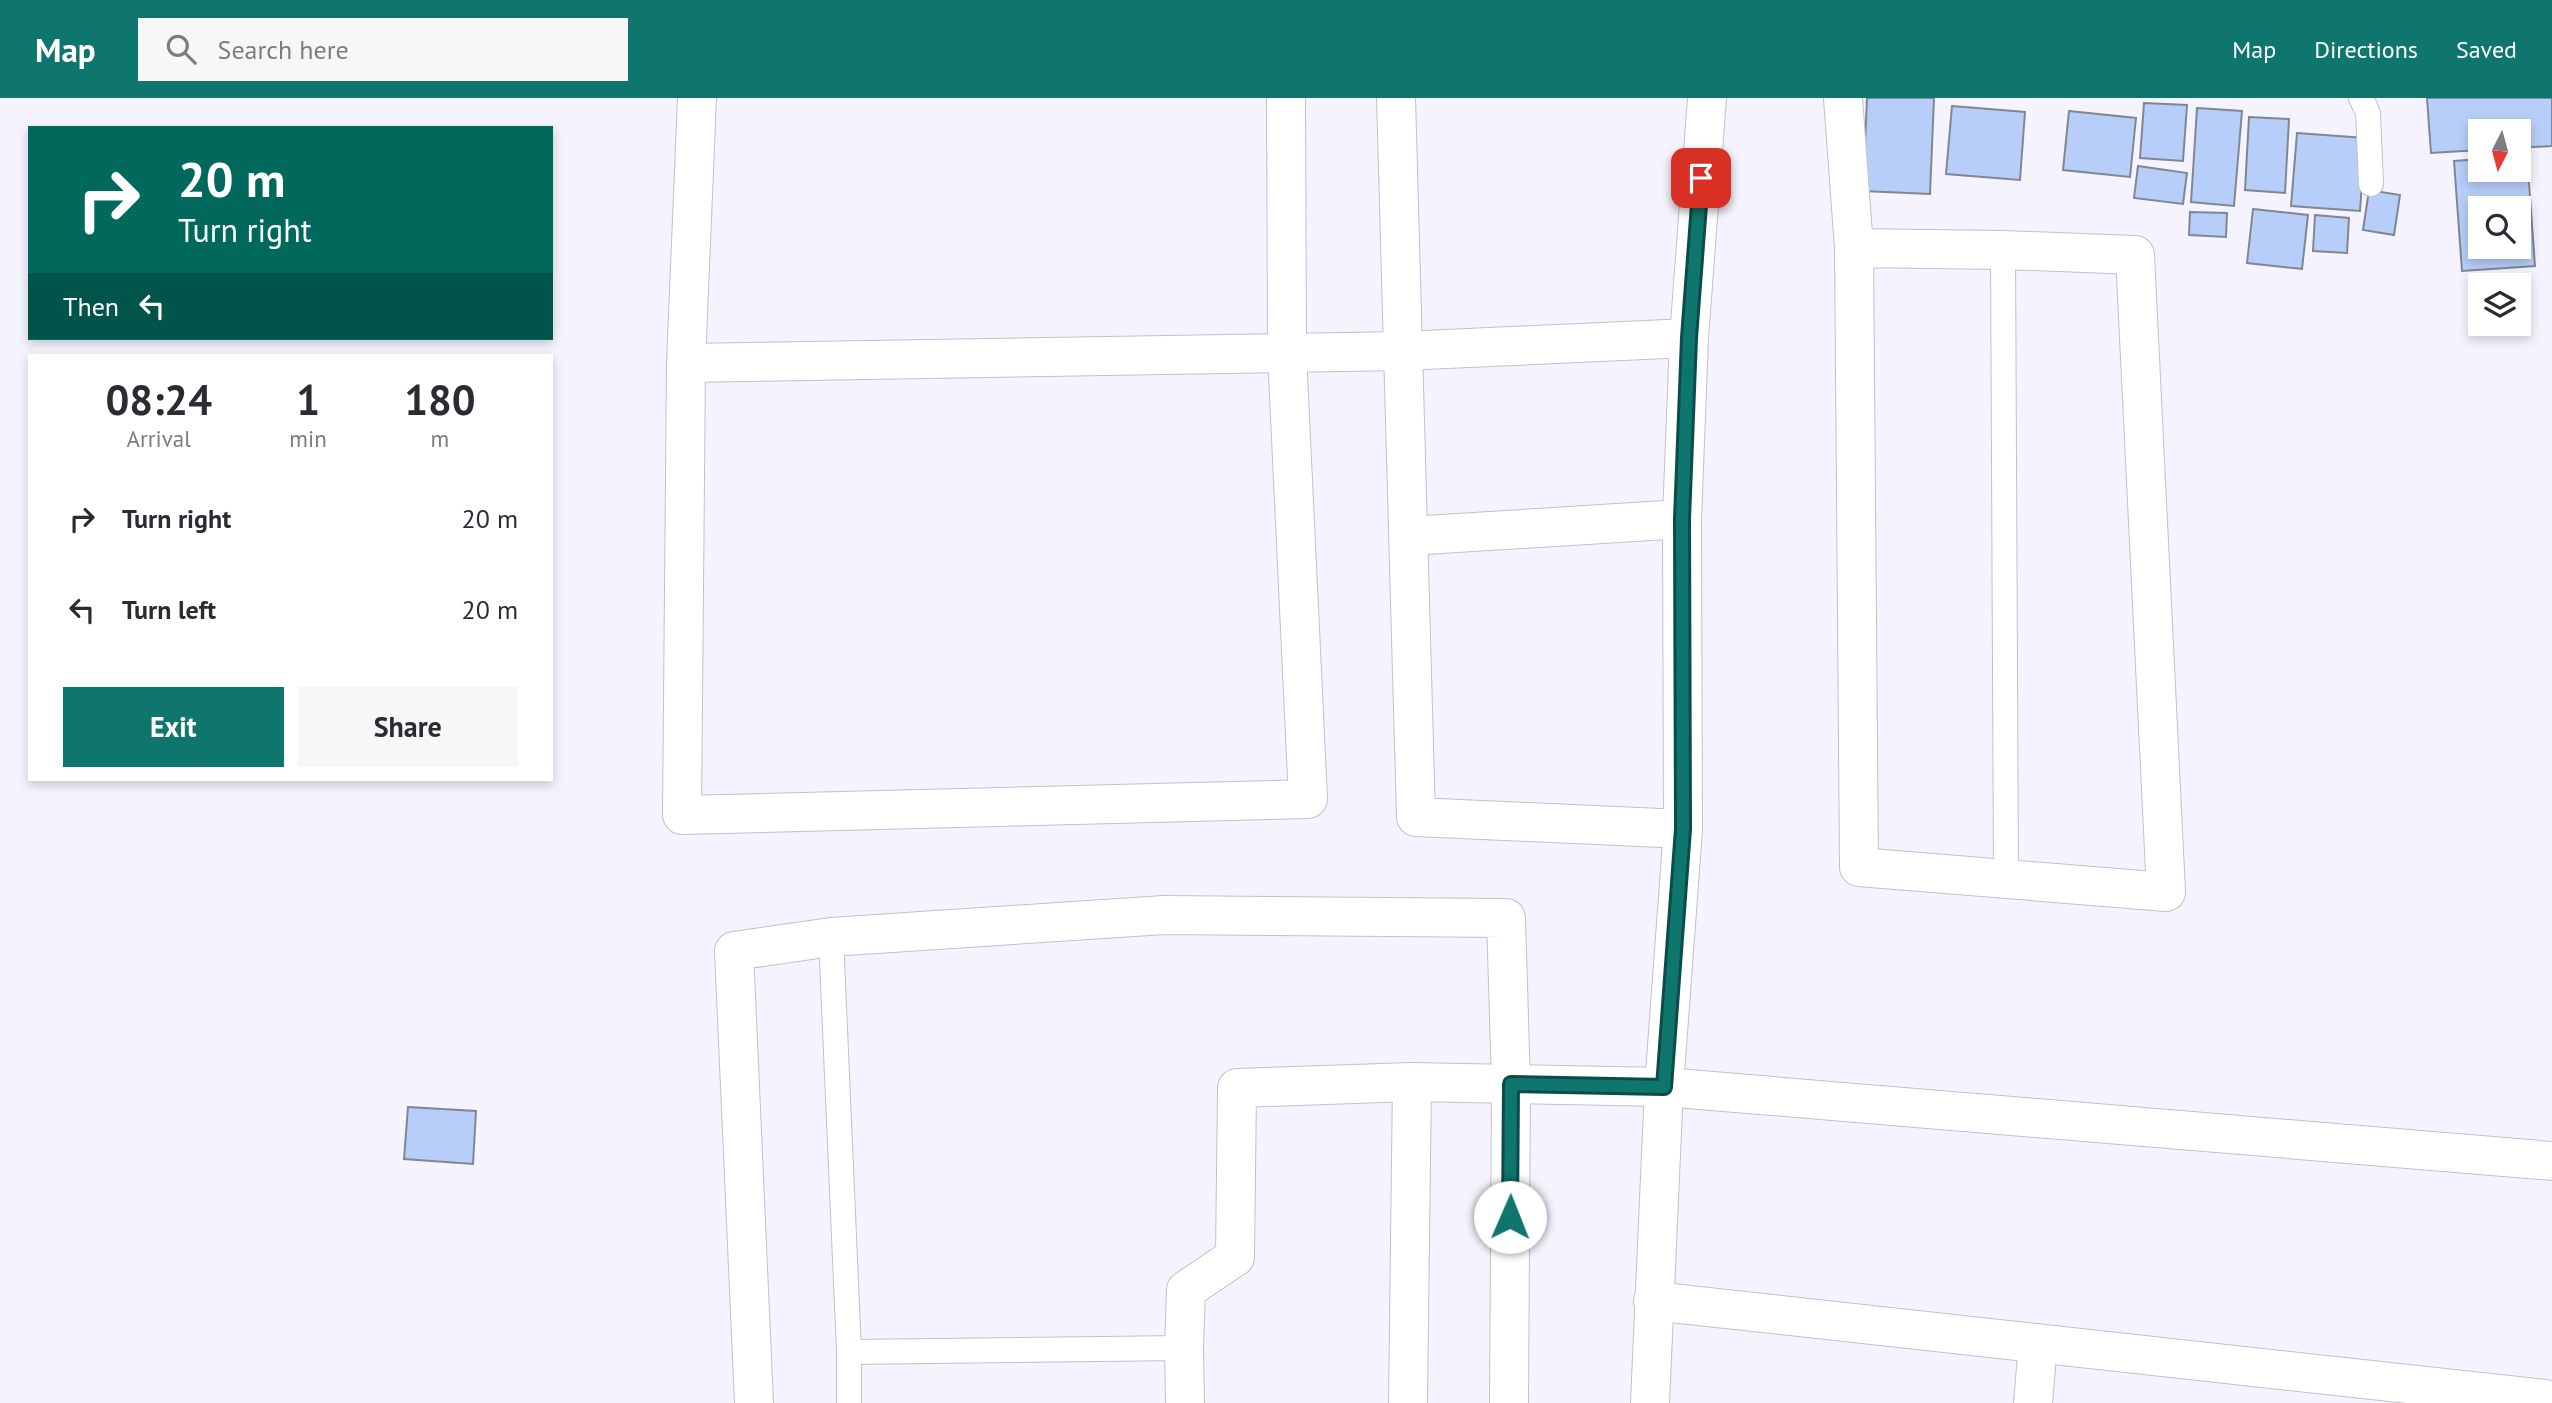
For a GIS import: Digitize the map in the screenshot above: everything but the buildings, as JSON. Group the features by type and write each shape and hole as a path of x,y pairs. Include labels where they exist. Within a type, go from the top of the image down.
{"street":[{"path":"696,98 686,363 682,815 1308,799 1287,353 1286,98"},
{"path":"1396,98 1416,817 1683,829"},
{"path":"1650,1403 1664,1087 1683,829 1682,519 1689,338 1707,98"},
{"path":"1843,98 1854,248 1859,867 2166,892 2135,255 1854,248"},
{"path":"686,363 1402,351 1689,338"},
{"path":"1409,536 1682,519"},
{"path":"754,1403 734,951 831,937 1164,915 1506,918 1511,1084 1509,1403"},
{"path":"1185,1403 1186,1290 1236,1257 1237,1088 1412,1082 1664,1087 2552,1161"},
{"path":"1408,1403 1412,1082"},
{"path":"1653,1301 2438,1394 2545,1398 2545,1403"},
{"path":"2033,1403 2038,1345"}],"lane":[{"path":"2361,98 2368,113 2371,184"},
{"path":"2003,250 2006,878"},
{"path":"831,937 849,1403"},
{"path":"849,1352 1184,1348"}],"route":[{"path":"1510,1217 1511,1084 1664,1087 1683,829 1682,519 1689,338 1701,178"}]}
